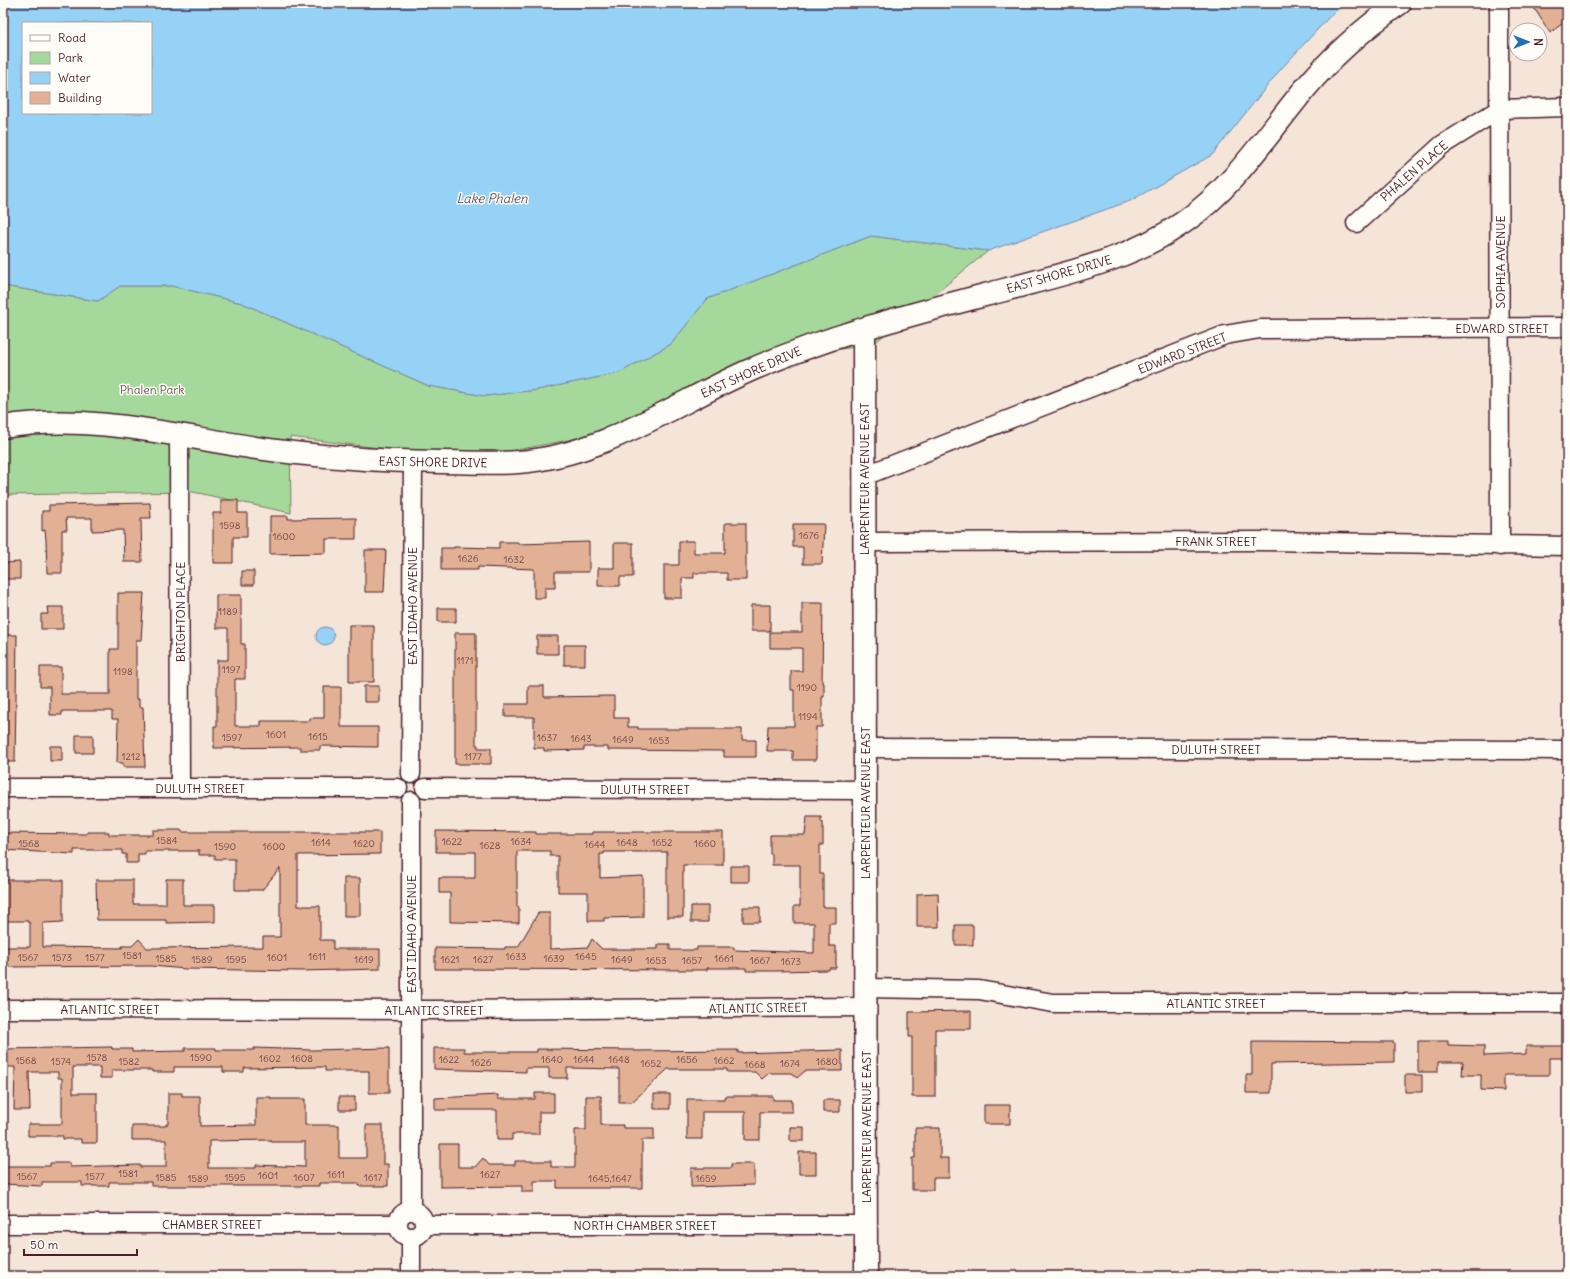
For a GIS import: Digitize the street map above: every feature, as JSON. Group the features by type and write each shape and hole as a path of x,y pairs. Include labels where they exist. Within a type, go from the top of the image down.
{"street":[{"name":"EAST SHORE DRIVE","path":"3,427 68,421 102,423 327,458 412,461 517,462 556,457 573,452 613,438 747,371 821,342 1096,265 1123,256 1169,232 1189,219 1228,182 1308,86 1338,53 1363,30 1400,3"},
{"name":"SOPHIA AVENUE","path":"1499,3 1500,546"},
{"path":"1500,108 1567,107"},
{"name":"PHALEN PLACE","path":"1356,223 1442,145 1500,108"},
{"name":"EDWARD STREET","path":"864,476 1225,336 1260,329 1500,327 1567,328"},
{"name":"LARPENTEUR AVENUE EAST","path":"864,329 866,1276"},
{"name":"BRIGHTON PLACE","path":"179,436 180,788"},
{"name":"EAST IDAHO AVENUE","path":"410,774 412,461"},
{"name":"FRANK STREET","path":"864,542 1259,541 1567,546"},
{"name":"DULUTH STREET","path":"865,748 1567,750"},
{"path":"410,774 419,776 425,788 419,798 411,801 404,798 398,788 403,777 410,774"},
{"name":"DULUTH STREET","path":"3,788 398,788"},
{"name":"DULUTH STREET","path":"425,788 865,790"},
{"name":"EAST IDAHO AVENUE","path":"410,1211 411,801"},
{"name":"ATLANTIC STREET","path":"3,1009 411,1010 865,997 979,990 1053,1003 1567,1003"},
{"path":"410,1211 419,1213 424,1220 422,1232 411,1238 403,1235 398,1224 403,1214 410,1211"},
{"name":"CHAMBER STREET","path":"3,1224 398,1224"},
{"name":"NORTH CHAMBER STREET","path":"424,1225 866,1225"},
{"path":"411,1238 411,1276"}],"green space":[{"name":"Phalen Park","path":"871,236 988,251 872,345 747,361 604,433 470,459 290,437 291,513 193,492 3,495 3,286 98,301 120,286 172,286 242,303 429,386 485,396 537,390 619,373 671,344 707,299"}],"water":[{"name":"Lake Phalen","path":"3,3 1346,3 1331,15 1280,70 1212,155 1130,201 988,251 871,236 707,299 671,344 619,373 537,390 485,396 429,386 242,303 172,286 120,286 98,301 3,286"},
{"path":"321,627 329,627 334,632 332,643 329,645 321,645 316,640 316,632"}],"building":[{"path":"1531,3 1567,3 1567,20 1550,33 1548,30 1548,22 1543,22"},
{"path":"221,500 238,500 238,513 247,513 247,537 233,537 233,563 213,563 213,513 221,513"},
{"path":"150,503 151,518 141,518 142,562 124,562 123,530 92,531 92,518 66,518 67,530 62,530 62,573 47,573 46,540 45,530 42,531 42,511 49,511 49,505"},
{"path":"270,516 288,516 288,519 356,518 356,539 326,539 326,553 270,554"},
{"path":"725,523 746,523 746,580 727,580 727,573 694,573 694,578 682,578 682,598 664,598 664,565 679,565 679,541 694,541 694,553 725,553"},
{"path":"793,524 824,524 822,564 803,564 803,547 793,547"},
{"path":"499,542 518,542 518,544 589,542 589,572 555,572 555,588 545,588 545,598 534,598 534,569 478,567 478,570 441,570 441,548 499,548"},
{"path":"614,543 633,543 633,577 620,577 620,586 598,586 598,568 614,568"},
{"path":"365,550 386,550 384,592 365,592"},
{"path":"20,562 20,579 6,579 5,563"},
{"path":"242,571 254,571 254,585 242,585"},
{"path":"118,593 144,593 141,640 136,640 136,699 139,699 139,707 143,707 145,767 123,767 123,763 117,763 118,719 112,719 112,711 62,711 62,715 50,715 50,687 40,687 40,667 61,667 61,694 110,694 110,649 118,649"},
{"path":"216,595 241,595 241,644 245,644 245,679 235,679 235,726 261,726 261,721 310,721 310,718 324,718 324,687 341,687 341,727 378,727 378,747 320,746 320,750 300,750 300,747 214,748 214,726 217,726 217,660 228,660 228,628 216,628"},
{"path":"802,603 823,603 822,683 824,683 824,697 822,697 822,727 816,727 816,760 793,760 793,751 767,751 768,726 794,726 794,690 791,690 791,671 802,671 802,648 770,648 770,632 802,632"},
{"path":"751,605 770,605 770,631 751,631"},
{"path":"47,607 63,607 63,629 41,629 41,614 48,614"},
{"path":"438,608 456,608 456,622 438,622"},
{"path":"349,625 374,625 374,682 349,682"},
{"path":"455,633 476,633 476,745 478,745 478,748 491,748 491,764 455,764"},
{"path":"3,635 17,635 15,762 3,762"},
{"path":"537,636 558,636 558,654 537,654"},
{"path":"564,645 585,645 585,665 564,665"},
{"path":"364,686 379,686 379,702 364,702"},
{"path":"528,686 544,686 544,697 614,696 614,718 628,718 628,727 638,727 638,729 742,729 742,740 756,740 756,757 724,757 724,751 608,750 608,747 584,747 584,750 544,751 544,748 534,748 534,717 505,717 505,704 528,704"},
{"path":"76,735 93,735 93,753 76,753"},
{"path":"50,746 62,746 62,761 50,761"},
{"path":"807,817 821,817 821,822 823,822 823,845 820,845 820,874 823,874 823,907 836,907 836,923 829,923 829,946 836,946 836,968 829,968 829,970 774,971 746,971 746,968 707,968 707,970 435,969 435,948 505,949 505,947 518,947 538,913 550,913 550,949 588,947 592,939 602,949 658,949 658,944 670,944 670,950 697,950 697,947 734,947 734,950 814,953 814,923 794,923 794,906 800,906 800,865 772,865 772,854 770,854 770,835 805,835"},
{"path":"153,830 182,830 182,832 380,832 380,854 298,855 298,906 320,906 320,940 333,940 333,949 380,949 380,969 302,971 186,969 151,966 3,967 3,947 30,947 30,923 28,923 28,921 3,921 3,880 63,880 63,922 43,923 43,947 122,948 122,946 132,946 139,939 147,948 263,947 263,937 280,937 280,868 262,890 235,890 235,859 215,859 215,855 199,855 199,851 145,851 145,854 138,854 138,863 126,863 126,854 122,854 122,850 74,850 74,854 3,850 3,833 87,834 87,832 109,832 109,835 153,835"},
{"path":"436,831 536,832 536,834 592,834 592,832 723,832 723,865 683,865 683,917 667,917 667,852 604,852 604,854 600,854 600,878 643,876 643,917 604,918 604,921 588,921 588,892 558,892 558,856 550,856 550,851 517,851 517,907 519,907 519,923 450,922 450,893 439,893 439,878 475,878 475,852 436,852"},
{"path":"731,866 749,866 749,882 731,882"},
{"path":"344,878 360,878 360,916 344,916"},
{"path":"166,879 183,879 183,905 215,905 215,922 166,923 166,920 97,920 96,880 133,880 133,904 166,904"},
{"path":"938,893 939,927 917,927 917,894"},
{"path":"691,906 708,906 708,922 691,922"},
{"path":"743,907 760,907 760,922 743,922"},
{"path":"955,925 973,925 973,945 955,945"},
{"path":"971,1011 971,1029 935,1029 935,1097 912,1097 912,1037 909,1037 909,1012"},
{"path":"1252,1041 1394,1042 1394,1062 1271,1064 1271,1093 1246,1093 1246,1075 1252,1075"},
{"path":"1418,1041 1448,1041 1448,1045 1484,1046 1484,1056 1526,1054 1526,1046 1567,1046 1567,1058 1549,1058 1549,1075 1504,1075 1504,1091 1481,1090 1481,1075 1462,1075 1463,1062 1438,1062 1438,1072 1418,1072"},
{"path":"112,1047 112,1049 132,1049 132,1052 185,1051 185,1048 216,1048 216,1050 254,1050 254,1048 313,1050 389,1048 389,1093 369,1093 369,1071 325,1071 325,1067 244,1068 244,1072 223,1072 223,1067 174,1067 174,1072 152,1072 152,1070 112,1070 112,1078 100,1078 100,1067 73,1067 73,1093 97,1093 97,1143 81,1143 81,1139 63,1139 63,1136 28,1136 28,1124 62,1124 62,1078 58,1078 58,1072 29,1072 30,1110 14,1110 15,1067 3,1067 3,1049"},
{"path":"434,1048 464,1048 464,1052 537,1052 537,1049 634,1051 738,1050 738,1053 842,1050 842,1071 805,1071 797,1078 791,1073 769,1073 762,1079 755,1072 727,1072 727,1069 668,1069 632,1102 619,1102 619,1069 567,1068 567,1078 549,1078 549,1068 526,1068 526,1072 434,1069"},
{"path":"1405,1075 1422,1075 1422,1092 1405,1092"},
{"path":"168,1093 182,1093 182,1096 200,1096 200,1126 256,1125 256,1097 271,1097 271,1099 305,1099 305,1125 339,1125 339,1158 366,1158 366,1125 383,1125 383,1164 388,1164 388,1186 359,1186 359,1183 319,1183 319,1186 151,1186 151,1182 109,1182 109,1186 82,1186 82,1182 42,1182 42,1186 3,1184 3,1166 50,1166 50,1163 70,1163 70,1167 140,1165 140,1167 166,1167 166,1140 132,1140 132,1126 166,1126 166,1124 168,1124","holes":["271,1140 271,1142 305,1142 305,1167 256,1165 256,1168 209,1168 209,1141"]},
{"path":"535,1093 554,1093 554,1112 539,1112 539,1134 512,1134 512,1140 497,1140 497,1110 435,1110 435,1098 498,1095 498,1099 535,1099"},
{"path":"654,1094 670,1094 670,1109 654,1109"},
{"path":"586,1096 601,1096 601,1125 623,1125 623,1128 654,1128 654,1140 642,1140 642,1188 557,1188 557,1181 534,1181 534,1192 522,1192 522,1186 440,1187 440,1144 458,1144 458,1167 475,1167 483,1158 489,1165 515,1165 515,1161 551,1161 551,1167 575,1167 575,1130 586,1130"},
{"path":"773,1096 773,1100 792,1100 792,1112 760,1112 760,1140 745,1140 745,1112 702,1112 702,1139 687,1139 687,1099 724,1099 724,1097"},
{"path":"339,1097 355,1097 355,1110 339,1110"},
{"path":"823,1100 840,1100 840,1112 823,1112"},
{"path":"984,1105 1010,1105 1010,1124 984,1124"},
{"path":"790,1127 804,1127 804,1141 790,1141"},
{"path":"915,1128 940,1128 940,1158 949,1158 949,1178 933,1178 933,1190 912,1190 912,1158 915,1158"},
{"path":"799,1152 816,1152 816,1174 799,1174"},
{"path":"731,1164 754,1164 754,1185 691,1187 691,1168 731,1168"}]}
